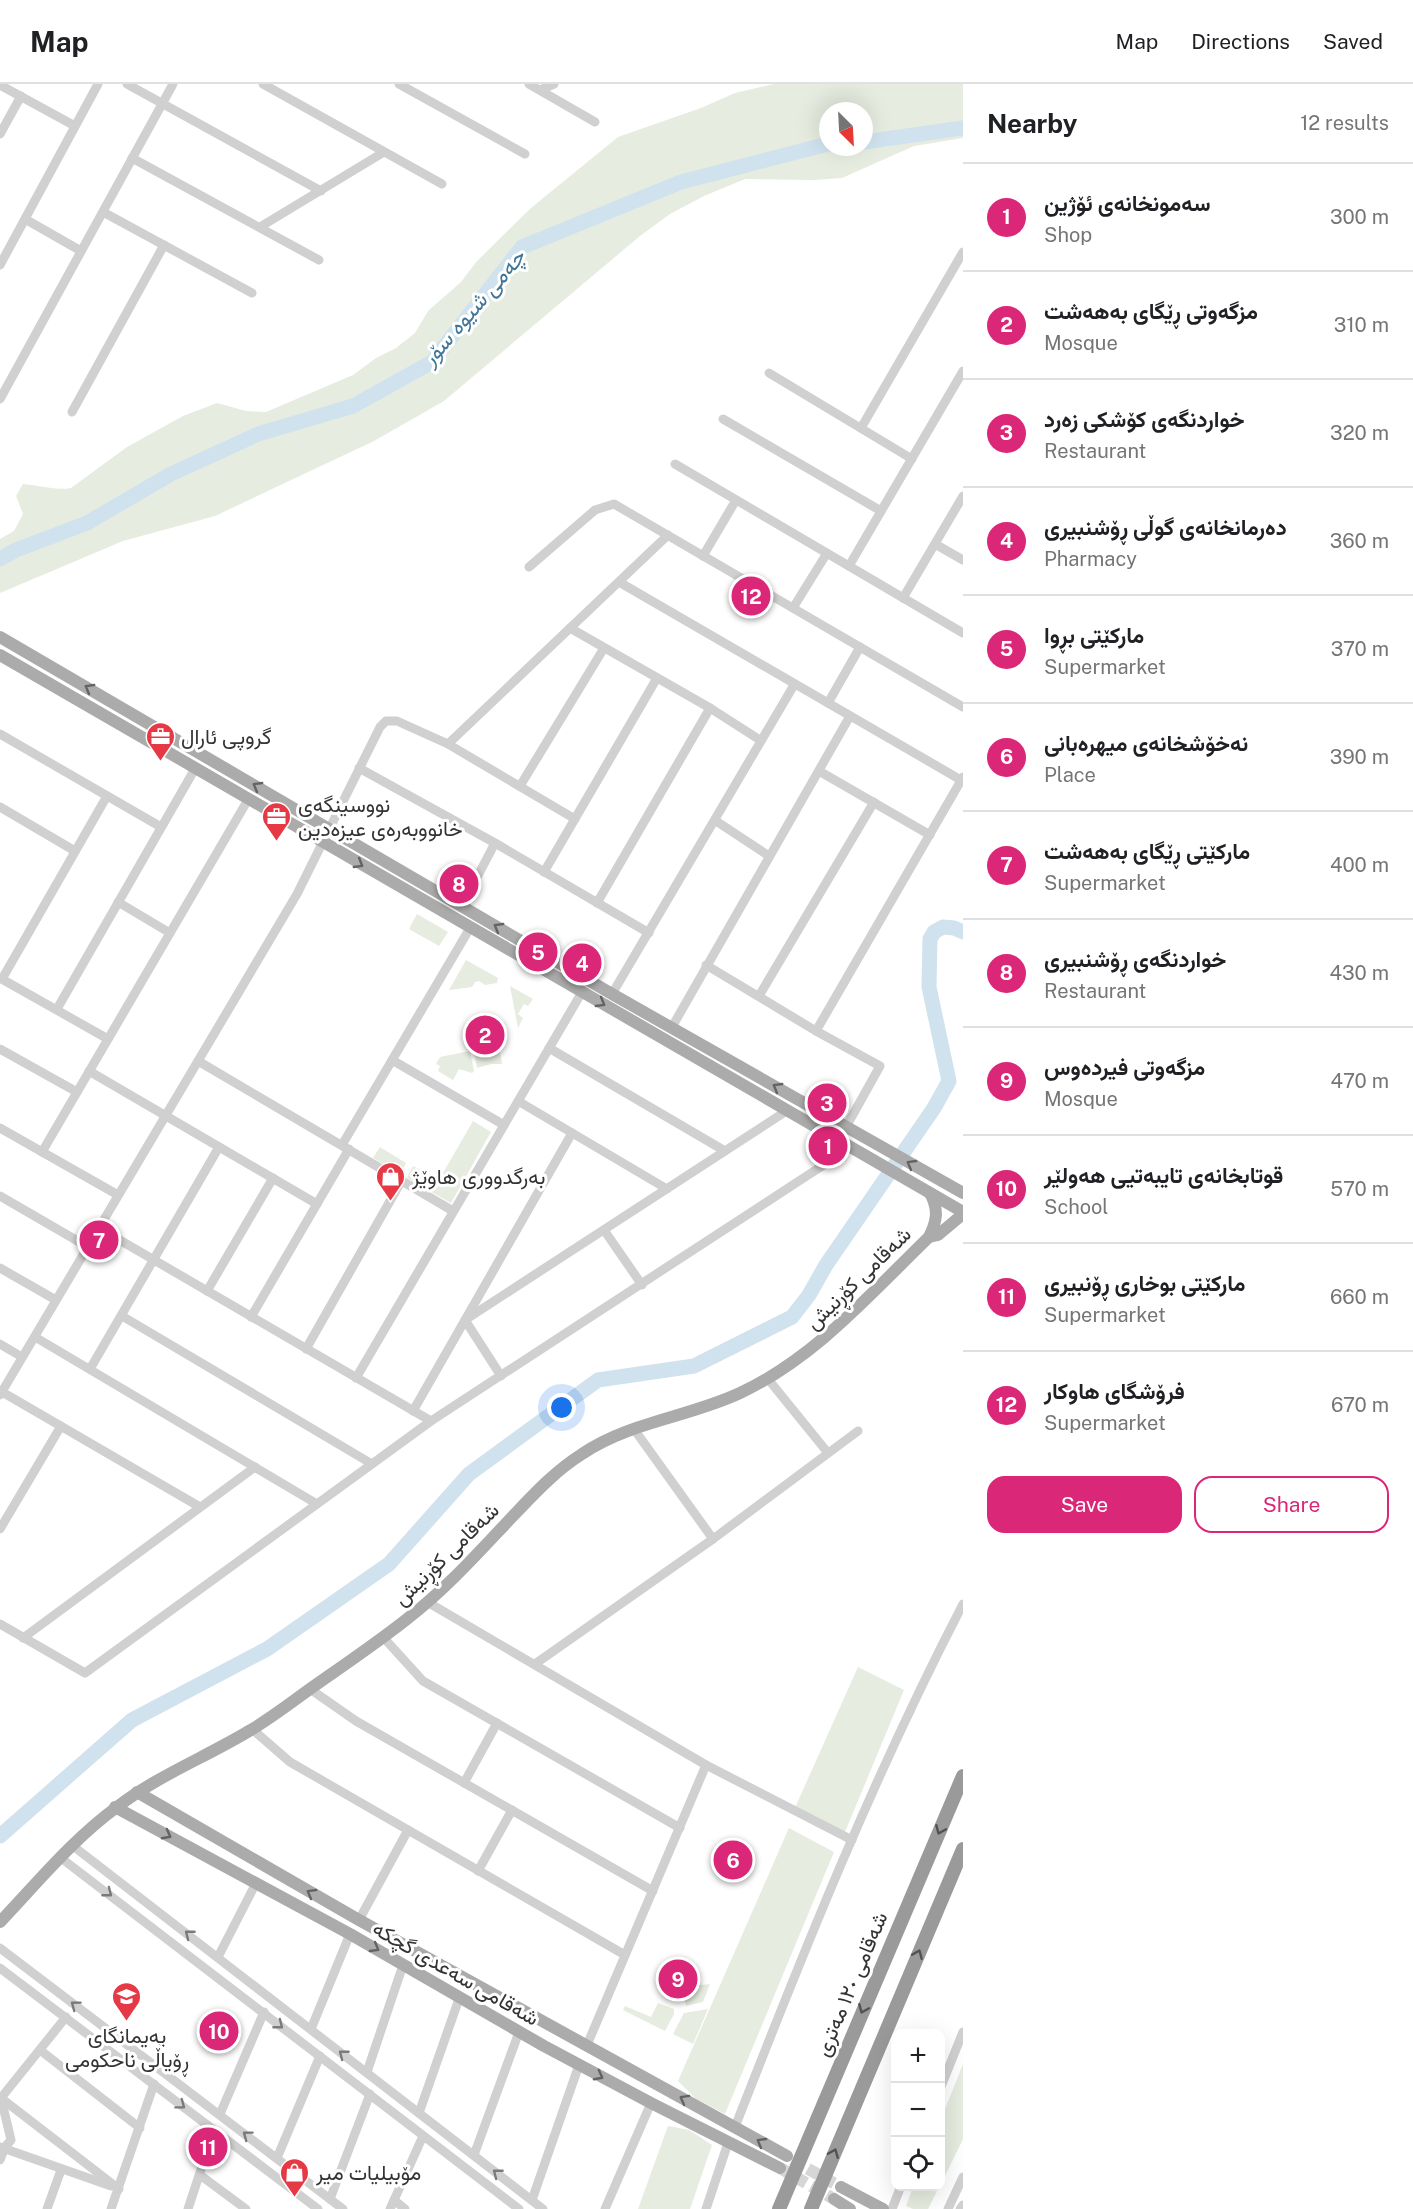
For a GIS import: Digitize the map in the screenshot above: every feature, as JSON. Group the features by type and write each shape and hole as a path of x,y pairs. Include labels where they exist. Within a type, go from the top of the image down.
{"highway":[{"name":"شەقامی ١٢٠ مەتری","path":"779,2209 963,1776"},
{"path":"811,2209 963,1849"}],"main road":[{"path":"0,637 612,994 963,1193"},
{"path":"0,655 963,1213"},
{"path":"851,1147 865,1138"},
{"name":"شەقامی کۆڕنیش","path":"0,1922 73,1846 116,1807 137,1792 252,1729 429,1603 561,1469 584,1452 634,1429 709,1406 739,1394 768,1379 822,1341 929,1237 937,1215 930,1193"},
{"name":"شەقامی کۆڕنیش","path":"929,1237 938,1235 963,1213"},
{"name":"شەقامی سەعدی گچکە","path":"137,1792 359,1920 787,2156"},
{"name":"شەقامی سەعدی گچکە","path":"116,1807 350,1934 544,2046 780,2168"},
{"path":"544,2046 553,2027"},
{"path":"841,2187 883,2209"},
{"path":"834,2199 850,2209"}],"street":[{"path":"0,265 98,84"},
{"path":"127,84 321,191"},
{"path":"0,399 173,84"},
{"path":"262,84 442,184"},
{"path":"399,84 525,154"},
{"path":"529,84 595,123"},
{"path":"540,90 554,84"},
{"path":"0,85 75,126"},
{"path":"0,134 21,96"},
{"path":"260,228 384,152"},
{"path":"132,158 319,260"},
{"path":"103,212 252,293"},
{"path":"25,219 81,250"},
{"path":"72,412 164,245"},
{"path":"861,429 963,252"},
{"path":"769,373 912,459"},
{"path":"849,566 962,374"},
{"path":"723,420 881,511"},
{"path":"675,464 963,633"},
{"path":"903,598 963,496"},
{"path":"703,556 736,500"},
{"path":"529,567 594,510 614,504 963,707"},
{"path":"448,744 668,535"},
{"path":"935,544 963,560"},
{"path":"793,608 827,553"},
{"path":"618,582 794,685 962,779 816,1031"},
{"path":"570,628 710,708 760,740"},
{"path":"828,703 860,647"},
{"path":"520,786 604,648"},
{"path":"544,872 657,678"},
{"path":"612,994 716,821 760,740 794,685"},
{"path":"597,903 710,708"},
{"path":"672,1027 850,716"},
{"path":"200,1507 61,1426 1,1394 297,894 380,727 387,721 397,721 448,744 574,819"},
{"path":"0,734 161,827"},
{"path":"57,1009 196,767"},
{"path":"359,768 495,843 649,933"},
{"path":"819,771 930,835"},
{"path":"107,796 1,978 108,1039"},
{"path":"42,1152 249,798"},
{"path":"759,996 873,802"},
{"path":"0,807 75,851"},
{"path":"716,821 769,856"},
{"path":"462,906 495,843"},
{"path":"118,902 170,933"},
{"path":"251,1317 317,1204 392,1060 470,928"},
{"path":"706,965 816,1031 880,1066 846,1127"},
{"path":"356,1378 582,992"},
{"path":"549,1048 725,1151"},
{"path":"0,1049 76,1092"},
{"path":"392,1060 504,1125"},
{"path":"198,1061 453,1211"},
{"path":"88,1071 317,1204"},
{"path":"518,1101 668,1189"},
{"path":"465,1320 788,1110"},
{"path":"0,1128 118,1195"},
{"path":"413,1411 572,1133"},
{"path":"90,1369 219,1147"},
{"path":"0,1624 84,1673 431,1421 851,1147"},
{"path":"207,1291 273,1178"},
{"path":"306,1349 402,1180"},
{"path":"0,1196 88,1247"},
{"path":"99,1228 431,1421"},
{"path":"604,1230 642,1285"},
{"path":"0,1268 56,1300"},
{"path":"122,1316 372,1464"},
{"path":"465,1320 501,1376"},
{"path":"35,1336 317,1504"},
{"path":"0,1344 22,1357"},
{"path":"768,1379 828,1453"},
{"path":"0,1529 61,1426"},
{"path":"634,1429 713,1539"},
{"path":"536,1664 713,1539 858,1431"},
{"path":"23,1638 255,1467"},
{"path":"429,1603 706,1765 852,1840"},
{"path":"735,2127 808,1943 852,1840 897,1739 963,1604"},
{"path":"383,1637 423,1681 680,1828"},
{"path":"310,1689 356,1721 653,1891"},
{"path":"465,1783 497,1723"},
{"path":"252,1729 290,1762 625,1955"},
{"path":"587,2045 706,1765"},
{"path":"478,1871 512,1810"},
{"path":"359,1920 408,1830"},
{"path":"73,1846 543,2209"},
{"path":"79,1870 81,1861 89,1857"},
{"path":"61,1858 519,2209"},
{"path":"219,1957 256,1883"},
{"path":"311,2029 350,1934"},
{"path":"0,1948 343,2209"},
{"path":"367,2072 403,1965"},
{"path":"0,1968 318,2209"},
{"path":"419,2113 460,1996"},
{"path":"220,2114 264,2012"},
{"path":"0,2097 66,2017"},
{"path":"474,2155 519,2032"},
{"path":"942,2083 963,2032"},
{"path":"40,2050 140,2128"},
{"path":"277,2158 320,2056"},
{"path":"532,2200 579,2065"},
{"path":"111,2209 154,2084"},
{"path":"330,2199 370,2094"},
{"path":"0,2097 11,2140 2,2147 0,2160"},
{"path":"0,2097 119,2189"},
{"path":"605,2209 651,2103"},
{"path":"188,2209 214,2130"},
{"path":"405,2209 392,2205 423,2136"},
{"path":"706,2209 728,2143"},
{"path":"2,2147 119,2189"},
{"path":"47,2209 61,2170"},
{"path":"289,2187 298,2174"},
{"path":"200,2175 246,2209"},
{"path":"948,2209 963,2177"},
{"path":"892,2209 900,2191"},
{"path":"960,2209 963,2205"}],"shaded area":[{"path":"774,84 963,84 963,138 914,146 842,178 745,179 704,196 670,214 640,236 444,401 374,441 215,516 123,541 0,593 0,539 14,531 23,514 16,496 23,484 71,488 127,447 183,416 217,403 246,411 266,412 353,375 415,333 428,311 461,282 477,261 531,208 618,137 701,108 735,93"},
{"path":"417,914 448,932 439,946 409,929"},
{"path":"466,960 498,978 497,983 485,985 479,981 475,982 472,987 449,990"},
{"path":"510,986 533,999 528,1006 524,1004 518,1014 523,1018 518,1028"},
{"path":"499,1047 502,1064 477,1068 474,1051 480,1050 483,1056 490,1054 492,1048"},
{"path":"470,1051 474,1071 472,1073 459,1069 453,1080 438,1071 440,1066 436,1064 440,1057"},
{"path":"473,1121 491,1132 451,1203 407,1178 413,1166 439,1180"},
{"path":"380,1147 406,1163 400,1174 373,1158"},
{"path":"858,1667 904,1690 845,1832 794,1810"},
{"path":"789,1828 834,1852 725,2114 696,2099 678,2081"},
{"path":"710,1984 703,2002 686,2006 682,1987"},
{"path":"658,2003 674,2009 674,2014 665,2031 623,2010 625,2006 651,2017"},
{"path":"708,2009 693,2044 673,2034 684,2013"},
{"path":"963,2064 963,2139 945,2176 945,2137 945,2109"},
{"path":"668,2126 689,2130 712,2145 690,2209 638,2209"},
{"path":"912,2191 937,2191 928,2209 913,2209 906,2206"}],"waterway":[{"name":"چەمی شیوە سۆر","path":"873,141 963,128"},
{"name":"چەمی شیوە سۆر","path":"0,559 16,550 87,523 171,474 258,434 353,406 432,362 522,247 681,182 819,146"},
{"path":"0,1836 132,1720 267,1649 389,1564 469,1474 598,1380 694,1366 792,1317 934,1108 949,1081 929,987 930,939 934,932 943,927 963,932"}],"tunnel":[{"path":"792,2160 841,2187"},
{"path":"780,2168 834,2199"}],"place":[{"name":"فرۆشگای ھاوکار","path":"751,596"},
{"name":"گروپی ئارال","path":"160,762"},
{"name":"نووسینگەی خانووبەرەی عیزەدین","path":"277,842"},
{"name":"خواردنگەی ڕۆشنبیری","path":"459,884"},
{"name":"مارکێتی بڕوا","path":"538,952"},
{"name":"دەرمانخانەی گوڵی ڕۆشنبیری","path":"582,963"},
{"name":"مزگەوتی ڕێگای بەھەشت","path":"485,1035"},
{"name":"خواردنگەی کۆشکی زەرد","path":"827,1103"},
{"name":"سەمونخانەی ئۆژین","path":"828,1146"},
{"name":"بەرگدووری هاوێژ","path":"391,1202"},
{"name":"مارکێتی ڕێگای بەهەشت","path":"99,1240"},
{"name":"نەخۆشخانەی میهرەبانی","path":"733,1860"},
{"name":"مزگەوتی فیردەوس","path":"678,1979"},
{"name":"پەیمانگای ڕۆیاڵی ناحکومی","path":"127,2022"},
{"name":"قوتابخانەی تایبەتیی هەولێر","path":"219,2031"},
{"name":"مارکێتی بوخاری ڕۆنبیری","path":"208,2147"},
{"name":"مۆبيليات مير","path":"295,2198"}]}
